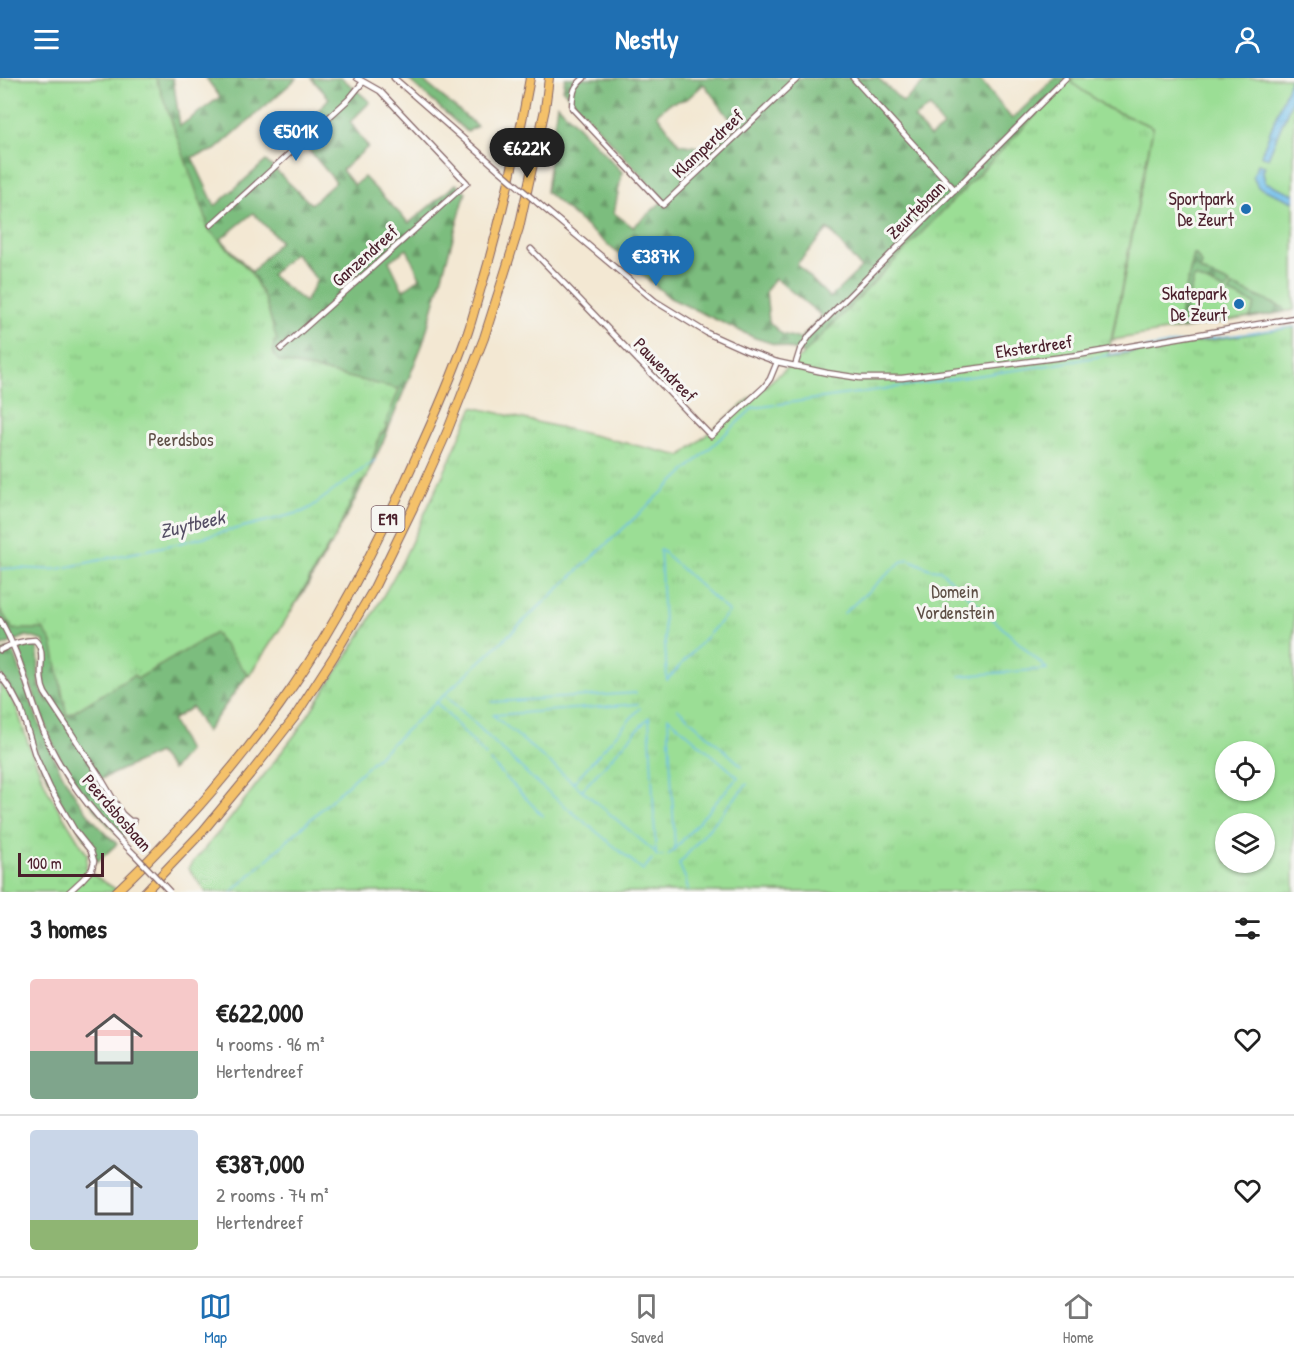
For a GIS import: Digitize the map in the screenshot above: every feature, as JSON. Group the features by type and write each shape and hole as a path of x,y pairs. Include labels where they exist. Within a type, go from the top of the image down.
{"highway":[{"name":"E19","path":"116,892 189,817 244,753 280,706 357,580 397,502 468,332 500,222 530,78"},
{"name":"E19","path":"145,892 223,806 294,718 334,656 378,580 447,432 484,338 519,228 545,110 549,78"}],"street":[{"path":"211,225 349,99 363,82 357,78"},
{"name":"Eksterdreef","path":"394,78 655,301 706,333 777,362 860,378 902,378 1077,356 1294,318"},
{"name":"Klamperdreef","path":"584,78 575,85 572,108 663,205 798,78"},
{"path":"853,78 955,190"},
{"name":"Zeurtebaan","path":"795,366 800,350 810,335 1066,78"},
{"name":"Ganzendreef","path":"281,349 467,183 380,91 363,82"},
{"name":"Pauwendreef","path":"531,249 711,436 764,387 777,362"},
{"name":"Peerdsbosbaan","path":"0,620 14,645 49,743 61,765 90,807 114,835 171,892"},
{"name":"Peerdsbosbaan","path":"0,650 28,640 35,640 40,644 42,684 45,693 122,814 130,821 134,821"},
{"name":"Peerdsbosbaan","path":"0,675 21,709 35,755 50,789 90,851 94,861 92,869 69,892"}],"green space":[{"name":"Peerdsbos","path":"0,78 173,78 180,126 220,97 206,78 297,78 215,150 192,157 215,206 266,161 311,204 336,182 297,136 329,98 311,78 342,78 370,102 350,122 368,147 342,170 354,185 364,177 409,223 456,184 466,192 423,343 384,440 349,512 306,588 259,659 206,732 192,707 172,720 188,751 172,770 158,753 99,780 120,815 130,824 122,839 77,786 56,750 46,726 19,651 27,644 37,647 39,681 49,703 43,682 44,641 27,636 0,647","holes":["253,213 280,241 252,272 221,239","407,249 420,278 403,290 389,261","295,253 317,280 305,302 271,275"]},
{"name":"Peerdsbos","path":"0,78 156,78 207,221 206,226 250,271 265,299 277,341 274,342 273,350 277,359 399,389 385,425 387,425 380,434 367,478 359,484 331,546 329,545 284,623 249,676 215,633 137,679 134,675 67,716 52,642 43,629 13,630 0,609"},
{"path":"407,78 420,78 477,126 467,132"},
{"path":"565,78 878,78 903,102 929,78 979,78 1012,119 1054,78 1073,78 1070,82 1107,108 1153,127 835,360 755,338 670,298 546,192 557,104 622,172 614,213 633,227 664,200 563,90","holes":["704,84 736,127 709,149 679,144 657,114 670,103 687,99","930,107 943,127 930,137 914,118","828,229 861,268 830,298 797,264","775,278 822,316 800,339 782,334 769,322 766,291"]},
{"name":"Sportpark De Zeurt","path":"1073,78 1294,78 1294,310 1112,340 1153,128 1107,108 1069,81"},
{"name":"Domein Vordenstein","path":"1069,81 1107,108 1153,127 1108,356 1294,327 1294,892 206,892 188,868 230,819 297,732 365,628 402,562 473,407 681,456 807,351"},
{"path":"1194,254 1202,264 1200,270 1230,284 1226,291 1194,278 1182,322 1184,325 1227,318 1227,321 1176,330"},
{"path":"1233,286 1284,308 1284,312 1250,318 1255,304 1229,293"},
{"path":"7,649 14,652 29,697 57,764 82,805 117,844 97,862 92,849 41,766 24,712 0,673 0,652"},
{"path":"0,681 17,709 29,746 49,793 88,856 86,870 120,892 0,892"}],"water":[{"path":"1291,78 1294,78 1293,98 1268,158 1261,155"},
{"path":"1258,164 1265,166 1263,172 1265,182 1294,194 1294,202 1258,187 1253,177"}],"waterway":[{"path":"232,892 753,408 1294,327"},
{"name":"Zuytbeek","path":"0,569 58,569 180,543 302,512 375,460"},
{"path":"660,549 729,612 667,680 660,549"},
{"path":"844,613 901,562 908,559 930,569 940,570 1047,669 960,676"},
{"path":"492,702 636,693"},
{"path":"445,695 537,783 643,870 652,859"},
{"path":"436,702 486,756"},
{"path":"494,715 638,704"},
{"path":"573,783 640,708"},
{"path":"678,709 742,766"},
{"path":"493,715 655,852"},
{"path":"582,790 649,717 656,856 663,856"},
{"path":"668,855 675,849 738,777 668,717 675,849"},
{"path":"490,761 543,816"},
{"path":"688,892 679,864 747,784"}],"place":[{"name":"Sportpark De Zeurt","path":"1246,209"},
{"name":"Skatepark De Zeurt","path":"1239,304"}]}
